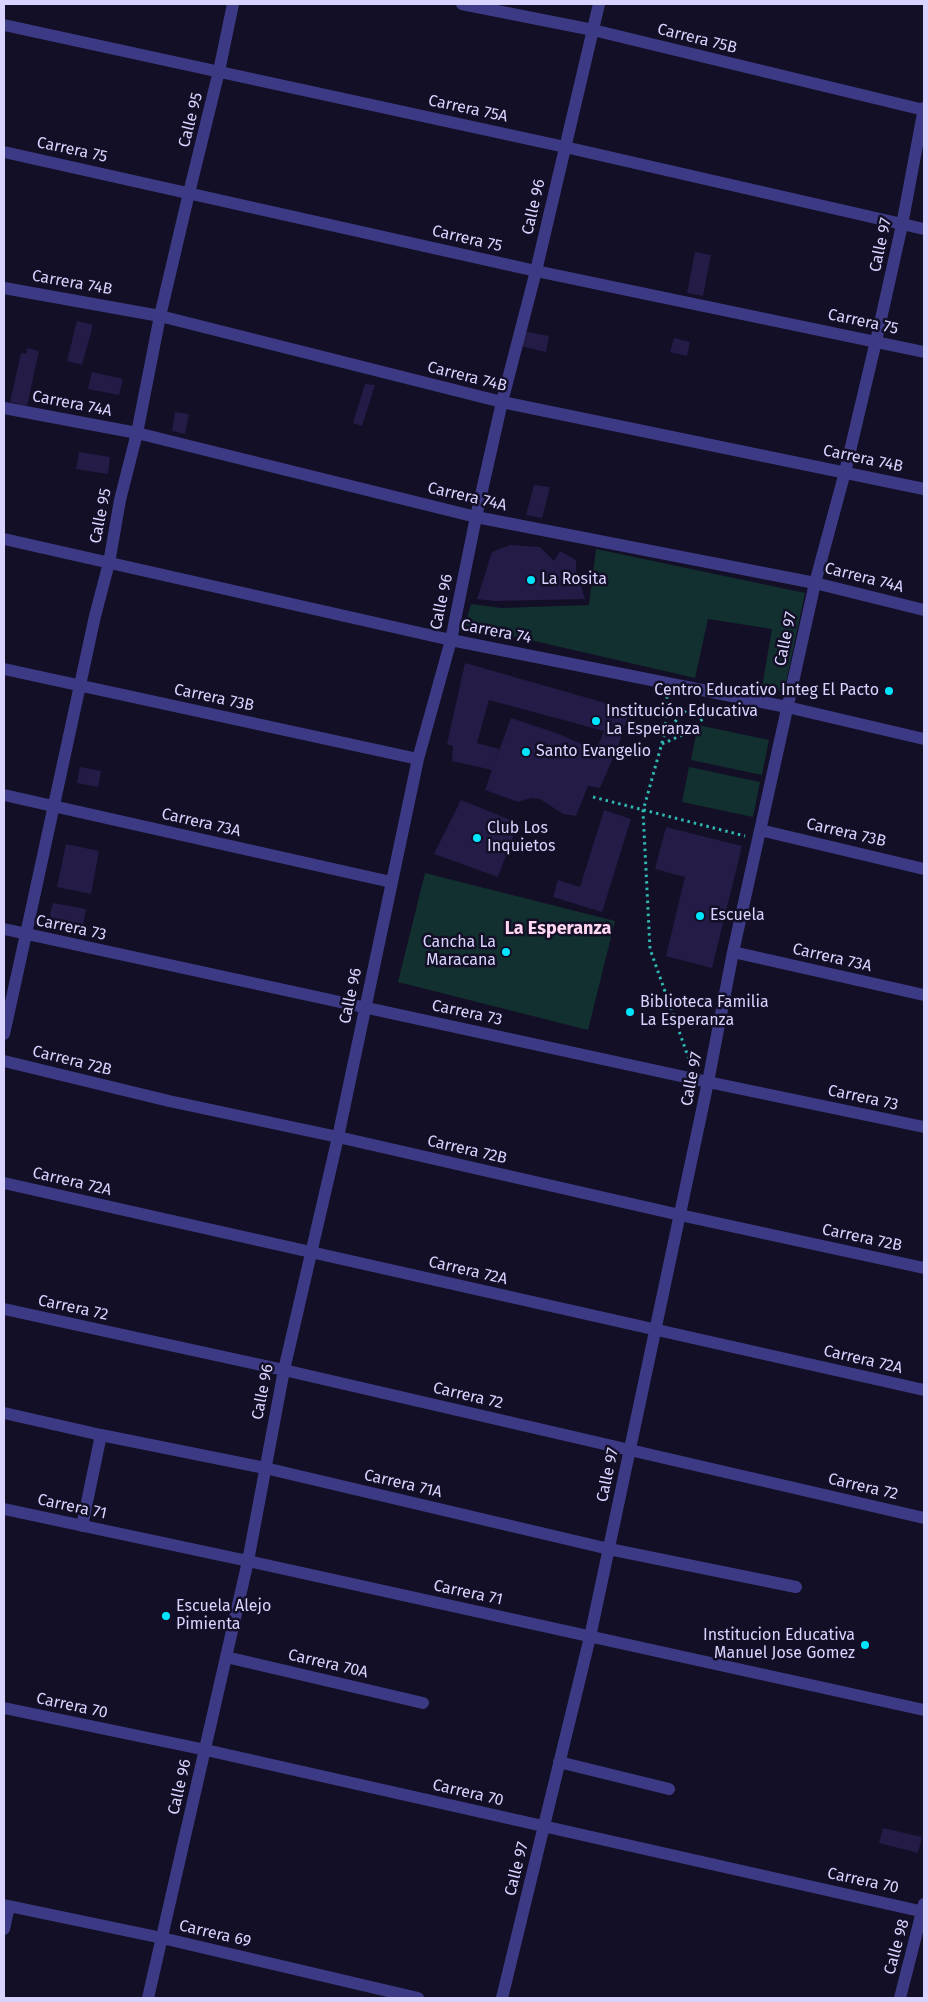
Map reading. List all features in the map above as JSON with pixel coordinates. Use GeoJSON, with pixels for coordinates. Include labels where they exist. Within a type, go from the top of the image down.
{"type":"FeatureCollection","features":[{"type":"Feature","properties":{"kind":"street","name":"Calle 95"},"geometry":{"type":"LineString","coordinates":[[4,1034],[53,806],[109,563],[120,500],[137,433],[160,316],[219,72],[233,4]]}},
{"type":"Feature","properties":{"kind":"street","name":"Carrera 75B"},"geometry":{"type":"LineString","coordinates":[[462,4],[593,30],[924,109]]}},
{"type":"Feature","properties":{"kind":"street","name":"Calle 96"},"geometry":{"type":"LineString","coordinates":[[148,1998],[248,1561],[284,1370],[338,1137],[418,758],[451,640],[476,516],[502,402],[536,271],[599,4]]}},
{"type":"Feature","properties":{"kind":"street","name":"Carrera 75A"},"geometry":{"type":"LineString","coordinates":[[4,25],[564,147],[924,229]]}},
{"type":"Feature","properties":{"kind":"street","name":"Calle 97"},"geometry":{"type":"LineString","coordinates":[[502,1998],[590,1636],[680,1215],[703,1081],[815,583],[846,472],[876,341],[902,225],[924,109]]}},
{"type":"Feature","properties":{"kind":"street","name":"Carrera 75"},"geometry":{"type":"LineString","coordinates":[[4,152],[536,271],[924,352]]}},
{"type":"Feature","properties":{"kind":"street","name":"Carrera 74B"},"geometry":{"type":"LineString","coordinates":[[4,288],[160,316],[502,402],[924,489]]}},
{"type":"Feature","properties":{"kind":"street","name":"Carrera 74A"},"geometry":{"type":"LineString","coordinates":[[4,408],[137,433],[476,516],[815,583],[924,610]]}},
{"type":"Feature","properties":{"kind":"street","name":"Carrera 74"},"geometry":{"type":"LineString","coordinates":[[4,539],[451,640],[788,707],[924,739]]}},
{"type":"Feature","properties":{"kind":"street","name":"Carrera 73B"},"geometry":{"type":"LineString","coordinates":[[4,669],[418,758]]}},
{"type":"Feature","properties":{"kind":"street","name":"Carrera 73A"},"geometry":{"type":"LineString","coordinates":[[4,794],[391,882]]}},
{"type":"Feature","properties":{"kind":"street","name":"Carrera 73B"},"geometry":{"type":"LineString","coordinates":[[759,834],[924,868]]}},
{"type":"Feature","properties":{"kind":"street","name":"Carrera 73"},"geometry":{"type":"LineString","coordinates":[[4,929],[703,1081],[924,1127]]}},
{"type":"Feature","properties":{"kind":"street","name":"Carrera 73A"},"geometry":{"type":"LineString","coordinates":[[733,952],[924,995]]}},
{"type":"Feature","properties":{"kind":"street","name":"Carrera 72B"},"geometry":{"type":"LineString","coordinates":[[4,1061],[169,1101],[924,1268]]}},
{"type":"Feature","properties":{"kind":"street","name":"Carrera 72A"},"geometry":{"type":"LineString","coordinates":[[4,1184],[924,1390]]}},
{"type":"Feature","properties":{"kind":"street","name":"Carrera 72"},"geometry":{"type":"LineString","coordinates":[[4,1309],[284,1370],[924,1518]]}},
{"type":"Feature","properties":{"kind":"street","name":"Carrera 71A"},"geometry":{"type":"LineString","coordinates":[[4,1412],[101,1435],[265,1468],[609,1549],[796,1587]]}},
{"type":"Feature","properties":{"kind":"street"},"geometry":{"type":"LineString","coordinates":[[82,1526],[101,1435]]}},
{"type":"Feature","properties":{"kind":"street","name":"Carrera 71"},"geometry":{"type":"LineString","coordinates":[[4,1509],[924,1710]]}},
{"type":"Feature","properties":{"kind":"street","name":"Carrera 70A"},"geometry":{"type":"LineString","coordinates":[[226,1657],[423,1702]]}},
{"type":"Feature","properties":{"kind":"street","name":"Carrera 70"},"geometry":{"type":"LineString","coordinates":[[4,1708],[206,1750],[544,1828],[924,1909]]}},
{"type":"Feature","properties":{"kind":"street"},"geometry":{"type":"LineString","coordinates":[[559,1762],[669,1789]]}},
{"type":"Feature","properties":{"kind":"street"},"geometry":{"type":"LineString","coordinates":[[4,1929],[7,1906]]}},
{"type":"Feature","properties":{"kind":"street","name":"Carrera 69"},"geometry":{"type":"LineString","coordinates":[[7,1906],[162,1938],[418,1998]]}},
{"type":"Feature","properties":{"kind":"street","name":"Calle 98"},"geometry":{"type":"LineString","coordinates":[[900,1998],[924,1909]]}},
{"type":"Feature","properties":{"kind":"path"},"geometry":{"type":"LineString","coordinates":[[667,683],[665,732],[643,811],[650,949],[687,1058],[703,1081]]}},
{"type":"Feature","properties":{"kind":"path"},"geometry":{"type":"LineString","coordinates":[[665,732],[703,691]]}},
{"type":"Feature","properties":{"kind":"path"},"geometry":{"type":"LineString","coordinates":[[661,744],[689,732],[712,712],[722,695]]}},
{"type":"Feature","properties":{"kind":"path"},"geometry":{"type":"LineString","coordinates":[[593,797],[643,811],[759,834]]}},
{"type":"Feature","properties":{"kind":"green space"},"geometry":{"type":"Polygon","coordinates":[[[596,549],[805,593],[784,692],[762,687],[772,629],[708,619],[695,678],[465,625],[471,604],[501,608],[589,605],[596,549]]]}},
{"type":"Feature","properties":{"kind":"green space"},"geometry":{"type":"Polygon","coordinates":[[[698,725],[769,740],[762,775],[691,760],[698,725]]]}},
{"type":"Feature","properties":{"kind":"green space"},"geometry":{"type":"Polygon","coordinates":[[[689,767],[760,782],[753,817],[682,802],[689,767]]]}},
{"type":"Feature","properties":{"kind":"green space","name":"Cancha La Maracana"},"geometry":{"type":"Polygon","coordinates":[[[425,873],[615,921],[588,1030],[398,982],[425,873]]]}},
{"type":"Feature","properties":{"kind":"building"},"geometry":{"type":"Polygon","coordinates":[[[695,252],[711,255],[703,296],[687,293],[695,252]]]}},
{"type":"Feature","properties":{"kind":"building"},"geometry":{"type":"Polygon","coordinates":[[[77,321],[93,325],[82,365],[67,361],[77,321]]]}},
{"type":"Feature","properties":{"kind":"building"},"geometry":{"type":"Polygon","coordinates":[[[517,330],[549,336],[546,352],[512,344],[517,330]]]}},
{"type":"Feature","properties":{"kind":"building"},"geometry":{"type":"Polygon","coordinates":[[[674,338],[690,342],[687,356],[670,352],[674,338]]]}},
{"type":"Feature","properties":{"kind":"building"},"geometry":{"type":"Polygon","coordinates":[[[27,348],[39,351],[27,406],[10,402],[21,353],[26,354],[27,348]]]}},
{"type":"Feature","properties":{"kind":"building"},"geometry":{"type":"Polygon","coordinates":[[[92,372],[123,379],[119,395],[88,389],[92,372]]]}},
{"type":"Feature","properties":{"kind":"building"},"geometry":{"type":"Polygon","coordinates":[[[365,384],[375,385],[362,426],[353,423],[365,384]]]}},
{"type":"Feature","properties":{"kind":"building"},"geometry":{"type":"Polygon","coordinates":[[[175,412],[189,414],[185,434],[172,431],[175,412]]]}},
{"type":"Feature","properties":{"kind":"building"},"geometry":{"type":"Polygon","coordinates":[[[79,452],[110,457],[108,474],[76,469],[79,452]]]}},
{"type":"Feature","properties":{"kind":"building"},"geometry":{"type":"Polygon","coordinates":[[[534,485],[550,487],[542,518],[526,515],[534,485]]]}},
{"type":"Feature","properties":{"kind":"building","name":"La Rosita"},"geometry":{"type":"Polygon","coordinates":[[[510,545],[540,547],[554,561],[560,551],[576,560],[576,570],[585,599],[496,601],[477,599],[492,552],[510,545]]]}},
{"type":"Feature","properties":{"kind":"building"},"geometry":{"type":"Polygon","coordinates":[[[465,663],[630,710],[615,755],[597,748],[604,731],[489,700],[477,743],[499,749],[495,762],[511,718],[559,734],[613,758],[600,788],[588,786],[576,816],[563,814],[540,799],[531,798],[518,802],[485,790],[492,770],[452,761],[453,746],[447,744],[465,663]]]}},
{"type":"Feature","properties":{"kind":"building"},"geometry":{"type":"Polygon","coordinates":[[[80,767],[101,771],[98,787],[77,783],[80,767]]]}},
{"type":"Feature","properties":{"kind":"building","name":"Club Los Inquietos"},"geometry":{"type":"Polygon","coordinates":[[[461,800],[518,823],[498,877],[434,854],[461,800]]]}},
{"type":"Feature","properties":{"kind":"building"},"geometry":{"type":"Polygon","coordinates":[[[604,810],[631,819],[602,912],[553,897],[558,880],[580,887],[604,810]]]}},
{"type":"Feature","properties":{"kind":"building","name":"Escuela"},"geometry":{"type":"Polygon","coordinates":[[[666,827],[742,846],[712,968],[666,956],[685,877],[655,869],[666,827]]]}},
{"type":"Feature","properties":{"kind":"building"},"geometry":{"type":"Polygon","coordinates":[[[66,844],[99,851],[91,894],[57,887],[66,844]]]}},
{"type":"Feature","properties":{"kind":"building"},"geometry":{"type":"Polygon","coordinates":[[[53,903],[86,909],[82,930],[52,920],[50,914],[53,903]]]}},
{"type":"Feature","properties":{"kind":"building"},"geometry":{"type":"Polygon","coordinates":[[[883,1828],[922,1837],[918,1853],[879,1843],[883,1828]]]}},
{"type":"Feature","properties":{"kind":"place","name":"La Rosita"},"geometry":{"type":"Point","coordinates":[531,580]}},
{"type":"Feature","properties":{"kind":"place","name":"Centro Educativo Integ El Pacto"},"geometry":{"type":"Point","coordinates":[889,691]}},
{"type":"Feature","properties":{"kind":"place","name":"Institución Educativa La Esperanza"},"geometry":{"type":"Point","coordinates":[596,721]}},
{"type":"Feature","properties":{"kind":"place","name":"Santo Evangelio"},"geometry":{"type":"Point","coordinates":[526,752]}},
{"type":"Feature","properties":{"kind":"place","name":"Club Los Inquietos"},"geometry":{"type":"Point","coordinates":[477,838]}},
{"type":"Feature","properties":{"kind":"place","name":"Escuela"},"geometry":{"type":"Point","coordinates":[700,916]}},
{"type":"Feature","properties":{"kind":"place","name":"Cancha La Maracana"},"geometry":{"type":"Point","coordinates":[506,952]}},
{"type":"Feature","properties":{"kind":"place","name":"Biblioteca Familia La Esperanza"},"geometry":{"type":"Point","coordinates":[630,1012]}},
{"type":"Feature","properties":{"kind":"place","name":"Escuela Alejo Pimienta"},"geometry":{"type":"Point","coordinates":[166,1616]}},
{"type":"Feature","properties":{"kind":"place","name":"Institucion Educativa Manuel Jose Gomez"},"geometry":{"type":"Point","coordinates":[865,1645]}},
{"type":"Feature","properties":{"kind":"district","name":"La Esperanza"},"geometry":{"type":"Point","coordinates":[558,929]}}]}
